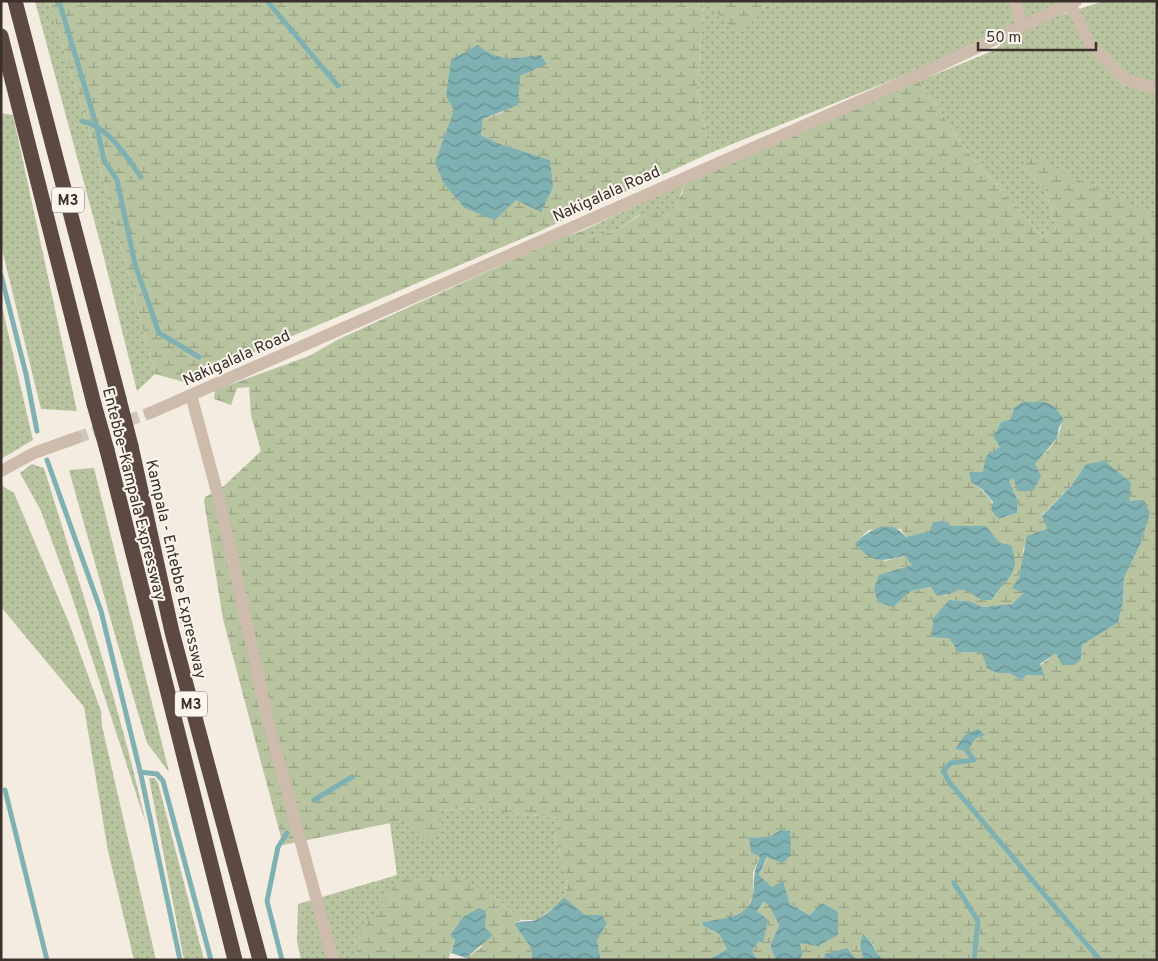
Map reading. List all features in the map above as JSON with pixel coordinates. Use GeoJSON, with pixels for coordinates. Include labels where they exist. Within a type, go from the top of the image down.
{"type":"FeatureCollection","features":[{"type":"Feature","properties":{"kind":"highway","name":"Entebbe–Kampala Expressway"},"geometry":{"type":"LineString","coordinates":[[15,1],[131,446]]}},
{"type":"Feature","properties":{"kind":"highway","name":"Entebbe–Kampala Expressway"},"geometry":{"type":"LineString","coordinates":[[1,36],[235,960]]}},
{"type":"Feature","properties":{"kind":"highway","name":"Kampala - Entebbe Expressway"},"geometry":{"type":"LineString","coordinates":[[131,446],[172,632],[260,960]]}},
{"type":"Feature","properties":{"kind":"street"},"geometry":{"type":"LineString","coordinates":[[1016,1],[1021,28]]}},
{"type":"Feature","properties":{"kind":"street"},"geometry":{"type":"LineString","coordinates":[[1073,3],[1090,43],[1125,80],[1157,88]]}},
{"type":"Feature","properties":{"kind":"street","name":"Nakigalala Road"},"geometry":{"type":"LineString","coordinates":[[150,413],[910,79],[1073,3]]}},
{"type":"Feature","properties":{"kind":"street"},"geometry":{"type":"LineString","coordinates":[[191,395],[220,503],[270,725],[333,960]]}},
{"type":"Feature","properties":{"kind":"street"},"geometry":{"type":"LineString","coordinates":[[1,471],[34,453],[76,438]]}},
{"type":"Feature","properties":{"kind":"green space"},"geometry":{"type":"Polygon","coordinates":[[[35,1],[49,1],[96,153],[155,374],[137,391],[101,246],[35,1]]]}},
{"type":"Feature","properties":{"kind":"green space"},"geometry":{"type":"Polygon","coordinates":[[[49,1],[704,1],[697,88],[710,153],[540,231],[184,382],[155,374],[96,153],[49,1]],[[478,46],[435,162],[550,160],[498,143],[481,135],[483,119],[503,112],[520,76],[547,63],[541,56],[508,58],[493,55],[478,46]]]}},
{"type":"Feature","properties":{"kind":"green space"},"geometry":{"type":"Polygon","coordinates":[[[704,1],[764,8],[762,1],[1084,1],[1029,25],[1104,1],[1157,1],[1157,215],[1024,169],[1045,188],[1056,230],[1043,238],[969,154],[919,81],[995,50],[1019,29],[710,153],[697,88],[704,1]]]}},
{"type":"Feature","properties":{"kind":"green space"},"geometry":{"type":"Polygon","coordinates":[[[706,1],[762,1],[764,8],[736,32],[706,1]]]}},
{"type":"Feature","properties":{"kind":"green space"},"geometry":{"type":"Polygon","coordinates":[[[919,81],[969,154],[1043,238],[1056,230],[1045,188],[1024,169],[1031,156],[1123,202],[1157,215],[1157,960],[885,960],[864,934],[860,946],[863,958],[856,959],[825,954],[823,960],[800,960],[803,952],[798,943],[822,903],[811,915],[790,904],[783,882],[772,887],[759,875],[781,830],[768,837],[753,873],[753,896],[747,909],[728,919],[702,922],[703,926],[719,934],[727,949],[708,960],[601,960],[597,940],[601,915],[586,916],[564,897],[568,882],[555,836],[559,818],[467,808],[440,811],[442,832],[425,839],[405,820],[283,845],[223,619],[204,501],[205,497],[224,486],[261,451],[251,415],[249,387],[237,388],[231,405],[214,399],[215,390],[309,356],[339,339],[561,238],[582,231],[591,237],[618,230],[652,207],[664,220],[682,194],[684,183],[919,81]],[[1044,402],[1030,404],[1011,419],[1001,422],[993,437],[1000,447],[983,472],[969,472],[971,482],[989,498],[1000,519],[1017,513],[1018,501],[1009,480],[1015,478],[1042,456],[1057,438],[1064,420],[1044,402]],[[1086,464],[1071,486],[1042,515],[1047,529],[1023,549],[1022,569],[1013,588],[1025,593],[1012,604],[983,607],[969,601],[949,600],[933,618],[933,637],[950,639],[959,652],[982,653],[998,673],[1009,673],[1021,680],[1056,653],[1081,659],[1082,645],[1118,623],[1123,602],[1124,578],[1140,545],[1128,501],[1129,493],[1086,464]],[[944,521],[931,531],[906,537],[901,529],[869,530],[855,543],[885,561],[904,556],[912,565],[900,568],[911,591],[932,587],[945,596],[964,590],[981,600],[992,600],[1014,571],[1000,543],[986,526],[952,526],[944,521]]]}},
{"type":"Feature","properties":{"kind":"green space"},"geometry":{"type":"Polygon","coordinates":[[[1,113],[13,115],[77,411],[41,409],[1,245],[1,113]]]}},
{"type":"Feature","properties":{"kind":"green space"},"geometry":{"type":"Polygon","coordinates":[[[684,183],[679,199],[664,220],[639,215],[618,230],[591,237],[582,231],[684,183]]]}},
{"type":"Feature","properties":{"kind":"green space"},"geometry":{"type":"Polygon","coordinates":[[[1,302],[33,440],[1,459],[1,302]]]}},
{"type":"Feature","properties":{"kind":"green space"},"geometry":{"type":"Polygon","coordinates":[[[32,464],[44,468],[124,734],[146,824],[70,591],[41,511],[20,473],[32,464]]]}},
{"type":"Feature","properties":{"kind":"green space"},"geometry":{"type":"Polygon","coordinates":[[[94,468],[169,772],[147,743],[69,470],[94,468]]]}},
{"type":"Feature","properties":{"kind":"green space"},"geometry":{"type":"Polygon","coordinates":[[[1,485],[14,493],[69,623],[101,711],[102,726],[156,960],[134,960],[108,851],[84,707],[1,607],[1,485]]]}},
{"type":"Feature","properties":{"kind":"green space"},"geometry":{"type":"Polygon","coordinates":[[[149,778],[155,778],[158,783],[204,960],[184,960],[149,778]]]}},
{"type":"Feature","properties":{"kind":"green space"},"geometry":{"type":"Polygon","coordinates":[[[467,808],[560,818],[555,836],[568,882],[564,897],[556,906],[537,920],[521,920],[494,896],[355,940],[358,960],[301,960],[297,941],[298,904],[397,875],[390,823],[440,811],[467,808]]]}},
{"type":"Feature","properties":{"kind":"green space"},"geometry":{"type":"Polygon","coordinates":[[[455,876],[494,896],[521,920],[514,924],[531,948],[532,960],[470,960],[466,958],[483,946],[450,936],[455,940],[448,960],[358,960],[355,940],[399,879],[455,876]]]}},
{"type":"Feature","properties":{"kind":"green space"},"geometry":{"type":"Polygon","coordinates":[[[763,902],[768,904],[779,925],[770,946],[776,960],[758,960],[752,951],[759,940],[763,943],[767,920],[757,911],[763,902]]]}},
{"type":"Feature","properties":{"kind":"water"},"geometry":{"type":"Polygon","coordinates":[[[478,45],[493,55],[500,57],[515,58],[541,55],[547,64],[520,76],[518,105],[483,119],[481,135],[498,143],[550,160],[553,187],[541,212],[516,200],[495,220],[465,208],[444,184],[435,162],[454,110],[446,96],[451,60],[478,45]]]}},
{"type":"Feature","properties":{"kind":"water"},"geometry":{"type":"Polygon","coordinates":[[[1024,401],[1050,404],[1064,420],[1059,427],[1057,438],[1035,464],[1041,476],[1033,491],[1017,491],[1014,479],[1009,480],[1018,501],[1017,513],[999,519],[991,510],[993,502],[983,490],[971,482],[969,472],[983,472],[986,456],[1000,447],[993,437],[1001,422],[1011,419],[1014,408],[1024,401]]]}},
{"type":"Feature","properties":{"kind":"water"},"geometry":{"type":"Polygon","coordinates":[[[1105,461],[1131,483],[1129,501],[1144,500],[1150,513],[1140,545],[1124,578],[1123,602],[1118,623],[1082,645],[1081,659],[1074,665],[1062,665],[1056,653],[1040,664],[1044,675],[1027,675],[1021,680],[1009,673],[998,673],[987,668],[982,653],[958,652],[950,639],[932,637],[933,618],[949,600],[969,601],[983,607],[1012,604],[1024,593],[1012,588],[1019,577],[1027,536],[1047,529],[1042,516],[1071,486],[1086,464],[1105,461]]]}},
{"type":"Feature","properties":{"kind":"water"},"geometry":{"type":"Polygon","coordinates":[[[944,521],[952,526],[986,526],[1000,543],[1011,545],[1015,562],[1014,569],[992,600],[981,600],[961,590],[944,595],[936,595],[931,587],[911,591],[893,607],[878,602],[874,589],[879,575],[912,565],[904,556],[882,560],[876,559],[866,554],[855,543],[867,533],[880,527],[894,528],[906,537],[930,531],[933,522],[944,521]]]}},
{"type":"Feature","properties":{"kind":"water"},"geometry":{"type":"Polygon","coordinates":[[[978,729],[985,735],[976,738],[967,751],[955,749],[965,735],[978,729]]]}},
{"type":"Feature","properties":{"kind":"water"},"geometry":{"type":"Polygon","coordinates":[[[781,830],[790,831],[791,855],[783,863],[767,857],[759,875],[772,887],[783,881],[790,904],[810,915],[822,903],[838,912],[838,935],[818,946],[799,943],[803,952],[800,960],[776,960],[770,946],[779,925],[768,904],[763,902],[757,911],[768,920],[763,943],[759,941],[752,951],[758,960],[708,960],[727,949],[719,934],[703,926],[702,922],[718,920],[740,913],[750,903],[753,895],[755,872],[760,857],[751,852],[749,838],[768,837],[781,830]]]}},
{"type":"Feature","properties":{"kind":"water"},"geometry":{"type":"Polygon","coordinates":[[[564,897],[585,915],[601,915],[607,923],[597,940],[601,960],[532,960],[531,948],[514,924],[538,919],[564,897]]]}},
{"type":"Feature","properties":{"kind":"water"},"geometry":{"type":"Polygon","coordinates":[[[479,908],[486,911],[485,928],[493,935],[466,958],[451,953],[455,940],[450,936],[463,917],[479,908]]]}},
{"type":"Feature","properties":{"kind":"water"},"geometry":{"type":"Polygon","coordinates":[[[863,933],[885,960],[823,960],[825,954],[847,948],[856,959],[863,958],[860,946],[863,933]]]}},
{"type":"Feature","properties":{"kind":"waterway"},"geometry":{"type":"LineString","coordinates":[[59,1],[96,124],[104,160],[117,180],[135,264],[159,333],[199,357]]}},
{"type":"Feature","properties":{"kind":"waterway"},"geometry":{"type":"LineString","coordinates":[[267,1],[338,86]]}},
{"type":"Feature","properties":{"kind":"waterway"},"geometry":{"type":"LineString","coordinates":[[82,121],[100,129],[116,143],[141,177]]}},
{"type":"Feature","properties":{"kind":"waterway"},"geometry":{"type":"LineString","coordinates":[[1,275],[26,374],[37,431]]}},
{"type":"Feature","properties":{"kind":"waterway"},"geometry":{"type":"LineString","coordinates":[[47,460],[101,611],[141,775],[180,960]]}},
{"type":"Feature","properties":{"kind":"waterway"},"geometry":{"type":"LineString","coordinates":[[967,751],[974,760],[951,763],[943,771],[950,783],[1100,960]]}},
{"type":"Feature","properties":{"kind":"waterway"},"geometry":{"type":"LineString","coordinates":[[140,772],[157,774],[163,781],[211,960]]}},
{"type":"Feature","properties":{"kind":"waterway"},"geometry":{"type":"LineString","coordinates":[[314,800],[352,777]]}},
{"type":"Feature","properties":{"kind":"waterway"},"geometry":{"type":"LineString","coordinates":[[5,790],[47,960]]}},
{"type":"Feature","properties":{"kind":"waterway"},"geometry":{"type":"LineString","coordinates":[[282,960],[267,901],[278,847],[287,833]]}},
{"type":"Feature","properties":{"kind":"waterway"},"geometry":{"type":"LineString","coordinates":[[954,883],[978,921],[974,960]]}},
{"type":"Feature","properties":{"kind":"tunnel"},"geometry":{"type":"LineString","coordinates":[[76,438],[150,413]]}}]}
